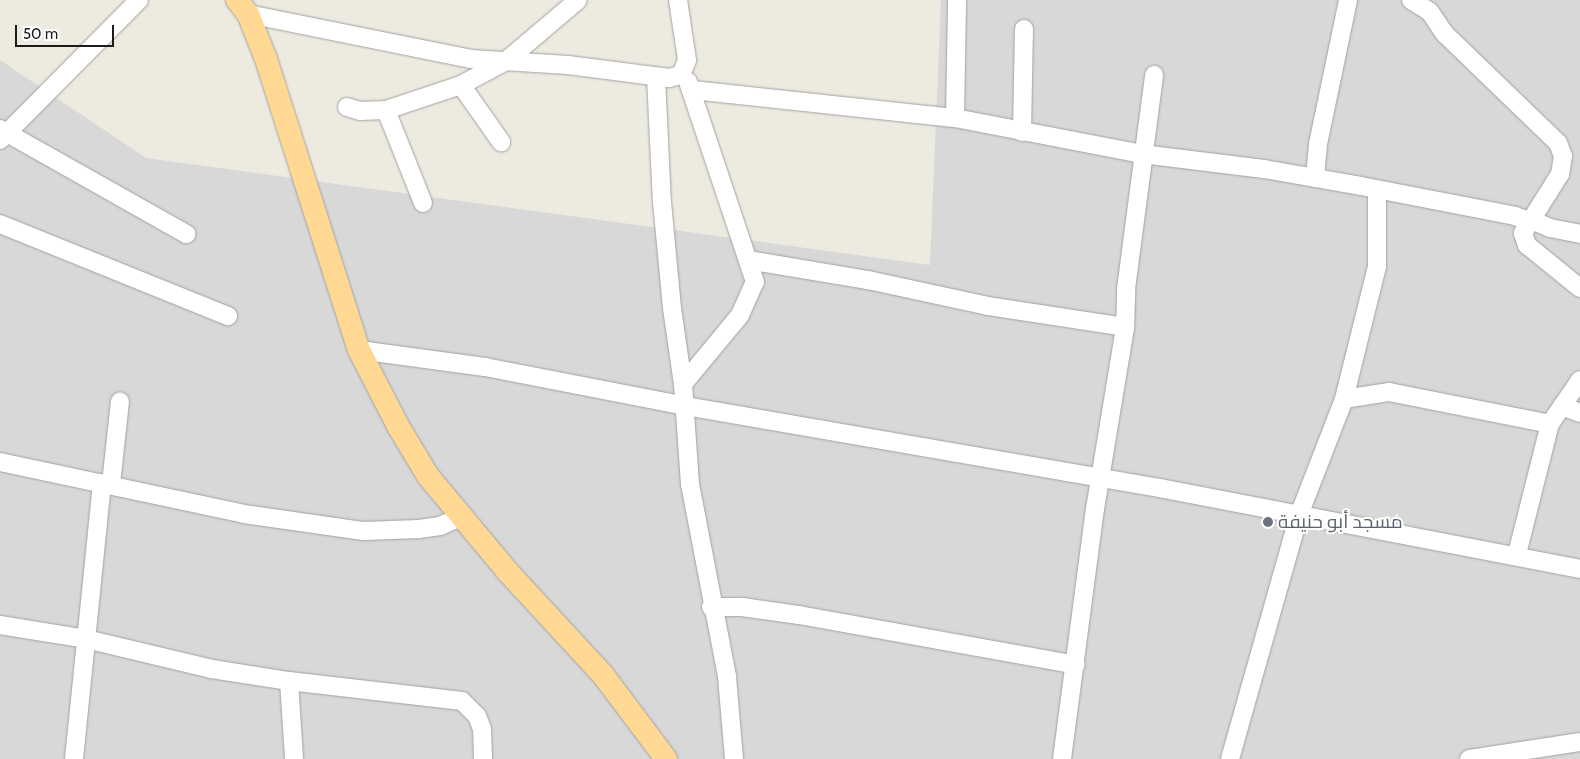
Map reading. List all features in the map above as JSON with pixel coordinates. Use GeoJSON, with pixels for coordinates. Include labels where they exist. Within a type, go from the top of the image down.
{"type":"FeatureCollection","features":[{"type":"Feature","properties":{"kind":"main road"},"geometry":{"type":"LineString","coordinates":[[242,7],[303,167],[359,350],[428,476],[508,572],[603,675],[666,759]]}},
{"type":"Feature","properties":{"kind":"street"},"geometry":{"type":"LineString","coordinates":[[139,0],[2,134],[186,234]]}},
{"type":"Feature","properties":{"kind":"street"},"geometry":{"type":"LineString","coordinates":[[347,107],[360,111],[386,110],[462,85],[506,61],[578,0]]}},
{"type":"Feature","properties":{"kind":"street"},"geometry":{"type":"LineString","coordinates":[[678,0],[687,60],[681,75]]}},
{"type":"Feature","properties":{"kind":"street"},"geometry":{"type":"LineString","coordinates":[[955,118],[957,0]]}},
{"type":"Feature","properties":{"kind":"street"},"geometry":{"type":"LineString","coordinates":[[1314,178],[1318,144],[1348,0]]}},
{"type":"Feature","properties":{"kind":"street"},"geometry":{"type":"LineString","coordinates":[[1411,0],[1430,12],[1445,34],[1468,53],[1561,149],[1560,174],[1528,220],[1523,233],[1528,245],[1580,288]]}},
{"type":"Feature","properties":{"kind":"street"},"geometry":{"type":"LineString","coordinates":[[242,7],[410,48],[506,61],[656,77],[681,75]]}},
{"type":"Feature","properties":{"kind":"street"},"geometry":{"type":"LineString","coordinates":[[1022,132],[1024,29]]}},
{"type":"Feature","properties":{"kind":"street"},"geometry":{"type":"LineString","coordinates":[[681,75],[692,90],[755,282],[750,298],[740,315],[683,384]]}},
{"type":"Feature","properties":{"kind":"street"},"geometry":{"type":"LineString","coordinates":[[1062,759],[1100,478],[1125,327],[1142,154],[1154,75]]}},
{"type":"Feature","properties":{"kind":"street"},"geometry":{"type":"LineString","coordinates":[[656,77],[662,202],[674,325],[683,384],[690,484],[711,607],[727,676],[734,759]]}},
{"type":"Feature","properties":{"kind":"street"},"geometry":{"type":"LineString","coordinates":[[462,85],[501,142]]}},
{"type":"Feature","properties":{"kind":"street"},"geometry":{"type":"LineString","coordinates":[[692,90],[955,118],[1142,154],[1314,178],[1515,216],[1550,228],[1580,234]]}},
{"type":"Feature","properties":{"kind":"street"},"geometry":{"type":"LineString","coordinates":[[386,110],[423,203]]}},
{"type":"Feature","properties":{"kind":"street"},"geometry":{"type":"LineString","coordinates":[[1230,759],[1299,515],[1344,399],[1377,267],[1377,190]]}},
{"type":"Feature","properties":{"kind":"street"},"geometry":{"type":"LineString","coordinates":[[0,224],[228,316]]}},
{"type":"Feature","properties":{"kind":"street"},"geometry":{"type":"LineString","coordinates":[[748,260],[868,280],[988,306],[1125,327]]}},
{"type":"Feature","properties":{"kind":"street"},"geometry":{"type":"LineString","coordinates":[[359,350],[485,367],[685,406],[1100,478],[1517,554],[1580,569]]}},
{"type":"Feature","properties":{"kind":"street"},"geometry":{"type":"LineString","coordinates":[[1517,554],[1550,424],[1580,380]]}},
{"type":"Feature","properties":{"kind":"street"},"geometry":{"type":"LineString","coordinates":[[1344,399],[1389,392],[1550,424]]}},
{"type":"Feature","properties":{"kind":"street"},"geometry":{"type":"LineString","coordinates":[[74,759],[86,639],[106,483],[120,401]]}},
{"type":"Feature","properties":{"kind":"street"},"geometry":{"type":"LineString","coordinates":[[1562,406],[1580,413]]}},
{"type":"Feature","properties":{"kind":"street"},"geometry":{"type":"LineString","coordinates":[[0,462],[106,483],[244,514],[364,531],[419,529],[440,526],[462,516]]}},
{"type":"Feature","properties":{"kind":"street"},"geometry":{"type":"LineString","coordinates":[[711,607],[742,607],[798,615],[1076,665]]}},
{"type":"Feature","properties":{"kind":"street"},"geometry":{"type":"LineString","coordinates":[[0,625],[86,639],[212,669],[289,681],[462,701],[470,706],[479,722],[483,759]]}},
{"type":"Feature","properties":{"kind":"street"},"geometry":{"type":"LineString","coordinates":[[289,681],[294,759]]}},
{"type":"Feature","properties":{"kind":"street"},"geometry":{"type":"LineString","coordinates":[[1469,759],[1580,742]]}},
{"type":"Feature","properties":{"kind":"shaded area"},"geometry":{"type":"Polygon","coordinates":[[[941,0],[1580,0],[1580,759],[0,759],[0,60],[146,158],[930,265],[941,0]]]}},
{"type":"Feature","properties":{"kind":"place","name":"مسجد أبو حنيفة"},"geometry":{"type":"Point","coordinates":[1268,522]}}]}
